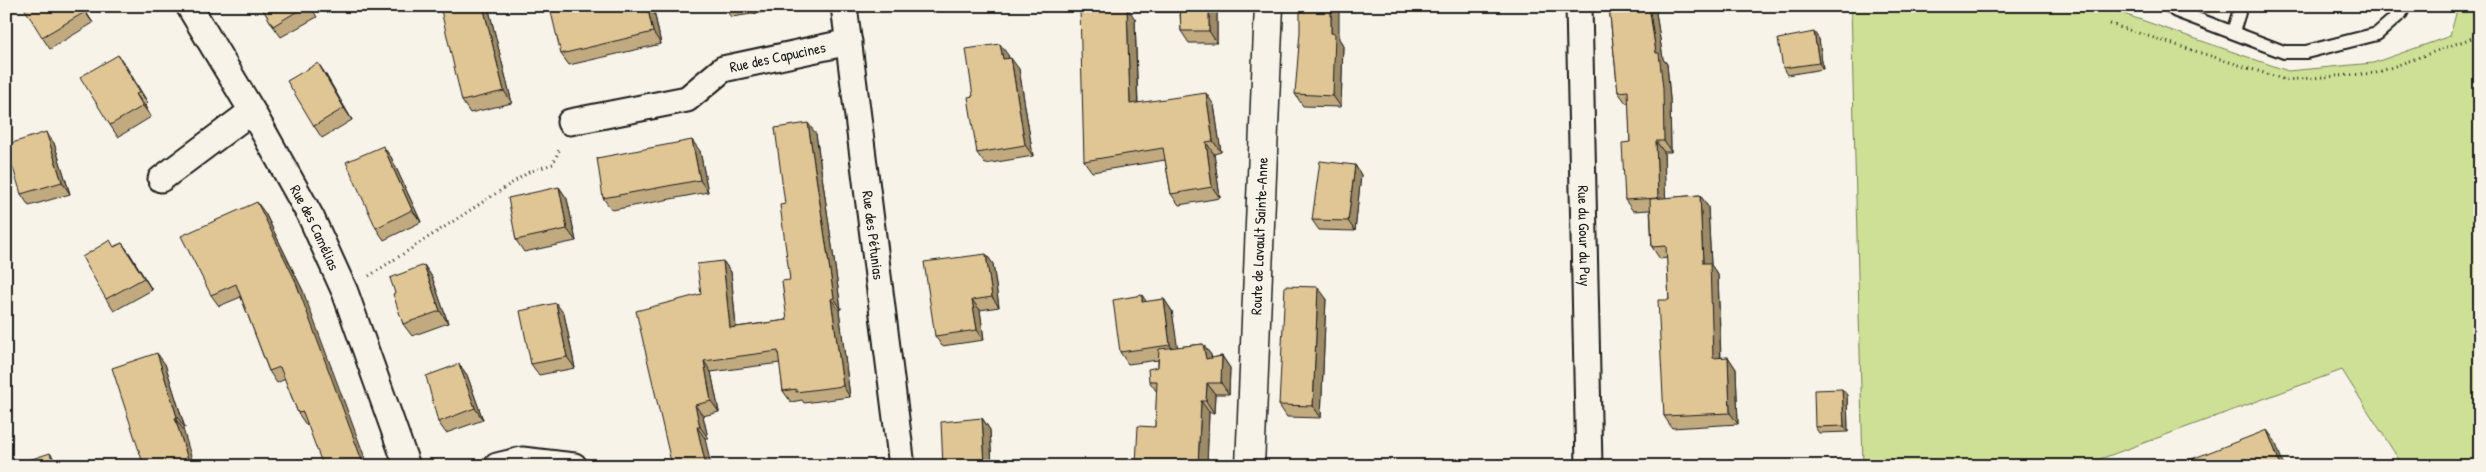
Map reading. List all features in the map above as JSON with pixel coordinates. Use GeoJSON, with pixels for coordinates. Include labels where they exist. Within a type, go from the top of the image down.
{"type":"FeatureCollection","features":[{"type":"Feature","properties":{"kind":"street","name":"Rue des Camélias"},"geometry":{"type":"LineString","coordinates":[[189,6],[252,111],[311,217],[345,292],[407,466]]}},
{"type":"Feature","properties":{"kind":"street","name":"Rue des Pétunias"},"geometry":{"type":"LineString","coordinates":[[844,6],[902,466]]}},
{"type":"Feature","properties":{"kind":"street","name":"Route de Lavault Sainte-Anne"},"geometry":{"type":"LineString","coordinates":[[1250,466],[1268,6]]}},
{"type":"Feature","properties":{"kind":"street","name":"Rue du Gour du Puy"},"geometry":{"type":"LineString","coordinates":[[1579,6],[1589,466]]}},
{"type":"Feature","properties":{"kind":"street","name":"Rue des Capucines"},"geometry":{"type":"LineString","coordinates":[[570,122],[687,99],[723,69],[849,42]]}},
{"type":"Feature","properties":{"kind":"street"},"geometry":{"type":"LineString","coordinates":[[161,179],[252,111]]}},
{"type":"Feature","properties":{"kind":"street"},"geometry":{"type":"LineString","coordinates":[[497,466],[522,460],[574,466]]}},
{"type":"Feature","properties":{"kind":"lane"},"geometry":{"type":"LineString","coordinates":[[2170,6],[2284,52],[2306,52],[2377,34],[2401,13],[2404,6]]}},
{"type":"Feature","properties":{"kind":"lane"},"geometry":{"type":"LineString","coordinates":[[2233,32],[2241,6]]}},
{"type":"Feature","properties":{"kind":"path"},"geometry":{"type":"LineString","coordinates":[[345,292],[529,172],[553,164],[570,122]]}},
{"type":"Feature","properties":{"kind":"green space"},"geometry":{"type":"Polygon","coordinates":[[[1851,6],[2101,6],[2288,71],[2373,63],[2450,36],[2458,6],[2480,6],[2480,466],[2403,466],[2342,370],[2081,466],[1863,466],[1851,6]]]}},
{"type":"Feature","properties":{"kind":"building"},"geometry":{"type":"Polygon","coordinates":[[[23,6],[81,6],[85,12],[42,37],[23,6]]]}},
{"type":"Feature","properties":{"kind":"building"},"geometry":{"type":"Polygon","coordinates":[[[261,6],[306,6],[273,26],[261,6]]]}},
{"type":"Feature","properties":{"kind":"building"},"geometry":{"type":"Polygon","coordinates":[[[440,6],[483,6],[504,91],[462,101],[440,6]]]}},
{"type":"Feature","properties":{"kind":"building"},"geometry":{"type":"Polygon","coordinates":[[[576,6],[647,6],[653,32],[561,54],[551,12],[576,6]]]}},
{"type":"Feature","properties":{"kind":"building"},"geometry":{"type":"Polygon","coordinates":[[[1180,6],[1209,6],[1209,31],[1181,31],[1180,6]]]}},
{"type":"Feature","properties":{"kind":"building"},"geometry":{"type":"Polygon","coordinates":[[[1300,6],[1331,6],[1331,33],[1335,34],[1333,96],[1295,94],[1300,6]]]}},
{"type":"Feature","properties":{"kind":"building"},"geometry":{"type":"Polygon","coordinates":[[[1609,6],[1649,6],[1656,53],[1659,53],[1663,88],[1664,141],[1656,141],[1658,198],[1625,200],[1622,143],[1630,142],[1628,91],[1618,92],[1609,6]]]}},
{"type":"Feature","properties":{"kind":"building"},"geometry":{"type":"Polygon","coordinates":[[[1127,7],[1130,104],[1206,93],[1213,141],[1206,142],[1212,187],[1171,194],[1163,148],[1084,161],[1080,9],[1127,7]]]}},
{"type":"Feature","properties":{"kind":"building"},"geometry":{"type":"Polygon","coordinates":[[[1814,32],[1819,63],[1783,68],[1778,39],[1814,32]]]}},
{"type":"Feature","properties":{"kind":"building"},"geometry":{"type":"Polygon","coordinates":[[[1000,44],[1003,59],[1011,58],[1025,145],[977,153],[968,97],[973,96],[966,49],[1000,44]]]}},
{"type":"Feature","properties":{"kind":"building"},"geometry":{"type":"Polygon","coordinates":[[[118,55],[140,92],[136,94],[143,106],[110,125],[80,77],[118,55]]]}},
{"type":"Feature","properties":{"kind":"building"},"geometry":{"type":"Polygon","coordinates":[[[318,63],[344,108],[314,126],[287,81],[318,63]]]}},
{"type":"Feature","properties":{"kind":"building"},"geometry":{"type":"Polygon","coordinates":[[[808,123],[834,298],[831,299],[843,386],[796,392],[796,389],[783,391],[778,351],[704,361],[711,401],[695,405],[700,427],[697,427],[706,466],[672,466],[636,311],[701,294],[697,264],[723,261],[730,328],[787,320],[782,281],[790,280],[780,205],[785,204],[775,128],[808,123]]]}},
{"type":"Feature","properties":{"kind":"building"},"geometry":{"type":"Polygon","coordinates":[[[46,132],[62,182],[21,194],[6,145],[46,132]]]}},
{"type":"Feature","properties":{"kind":"building"},"geometry":{"type":"Polygon","coordinates":[[[692,140],[700,180],[603,198],[597,158],[692,140]]]}},
{"type":"Feature","properties":{"kind":"building"},"geometry":{"type":"Polygon","coordinates":[[[383,146],[412,210],[376,228],[346,162],[383,146]]]}},
{"type":"Feature","properties":{"kind":"building"},"geometry":{"type":"Polygon","coordinates":[[[1320,161],[1355,165],[1348,221],[1312,220],[1320,161]]]}},
{"type":"Feature","properties":{"kind":"building"},"geometry":{"type":"Polygon","coordinates":[[[559,187],[567,229],[516,240],[508,198],[559,187]]]}},
{"type":"Feature","properties":{"kind":"building"},"geometry":{"type":"Polygon","coordinates":[[[1700,195],[1703,263],[1710,263],[1713,358],[1728,357],[1730,413],[1664,416],[1658,300],[1669,300],[1666,246],[1652,247],[1650,199],[1700,195]]]}},
{"type":"Feature","properties":{"kind":"building"},"geometry":{"type":"Polygon","coordinates":[[[257,202],[295,280],[364,466],[323,466],[303,412],[298,413],[280,367],[269,371],[236,284],[211,295],[181,236],[257,202]]]}},
{"type":"Feature","properties":{"kind":"building"},"geometry":{"type":"Polygon","coordinates":[[[110,240],[114,247],[122,243],[144,278],[106,299],[82,257],[110,240]]]}},
{"type":"Feature","properties":{"kind":"building"},"geometry":{"type":"Polygon","coordinates":[[[986,254],[992,297],[972,300],[977,330],[935,336],[924,262],[986,254]]]}},
{"type":"Feature","properties":{"kind":"building"},"geometry":{"type":"Polygon","coordinates":[[[424,265],[440,311],[403,324],[390,278],[424,265]]]}},
{"type":"Feature","properties":{"kind":"building"},"geometry":{"type":"Polygon","coordinates":[[[1285,286],[1318,287],[1313,406],[1279,405],[1285,286]]]}},
{"type":"Feature","properties":{"kind":"building"},"geometry":{"type":"Polygon","coordinates":[[[1142,295],[1142,302],[1164,299],[1170,345],[1120,352],[1113,300],[1142,295]]]}},
{"type":"Feature","properties":{"kind":"building"},"geometry":{"type":"Polygon","coordinates":[[[556,303],[567,357],[531,364],[520,311],[556,303]]]}},
{"type":"Feature","properties":{"kind":"building"},"geometry":{"type":"Polygon","coordinates":[[[1203,344],[1206,359],[1222,356],[1221,383],[1207,383],[1206,401],[1201,401],[1198,466],[1138,466],[1136,464],[1138,426],[1155,427],[1157,381],[1149,381],[1148,369],[1158,367],[1159,349],[1203,344]]]}},
{"type":"Feature","properties":{"kind":"building"},"geometry":{"type":"Polygon","coordinates":[[[157,353],[190,466],[144,466],[112,368],[157,353]]]}},
{"type":"Feature","properties":{"kind":"building"},"geometry":{"type":"Polygon","coordinates":[[[459,364],[475,408],[438,422],[426,376],[459,364]]]}},
{"type":"Feature","properties":{"kind":"building"},"geometry":{"type":"Polygon","coordinates":[[[1842,389],[1844,426],[1815,427],[1814,390],[1842,389]]]}},
{"type":"Feature","properties":{"kind":"building"},"geometry":{"type":"Polygon","coordinates":[[[982,418],[985,464],[943,466],[941,422],[982,418]]]}},
{"type":"Feature","properties":{"kind":"building"},"geometry":{"type":"Polygon","coordinates":[[[2267,430],[2281,466],[2186,466],[2184,462],[2267,430]]]}},
{"type":"Feature","properties":{"kind":"building"},"geometry":{"type":"Polygon","coordinates":[[[50,453],[54,466],[17,466],[17,464],[50,453]]]}}]}
